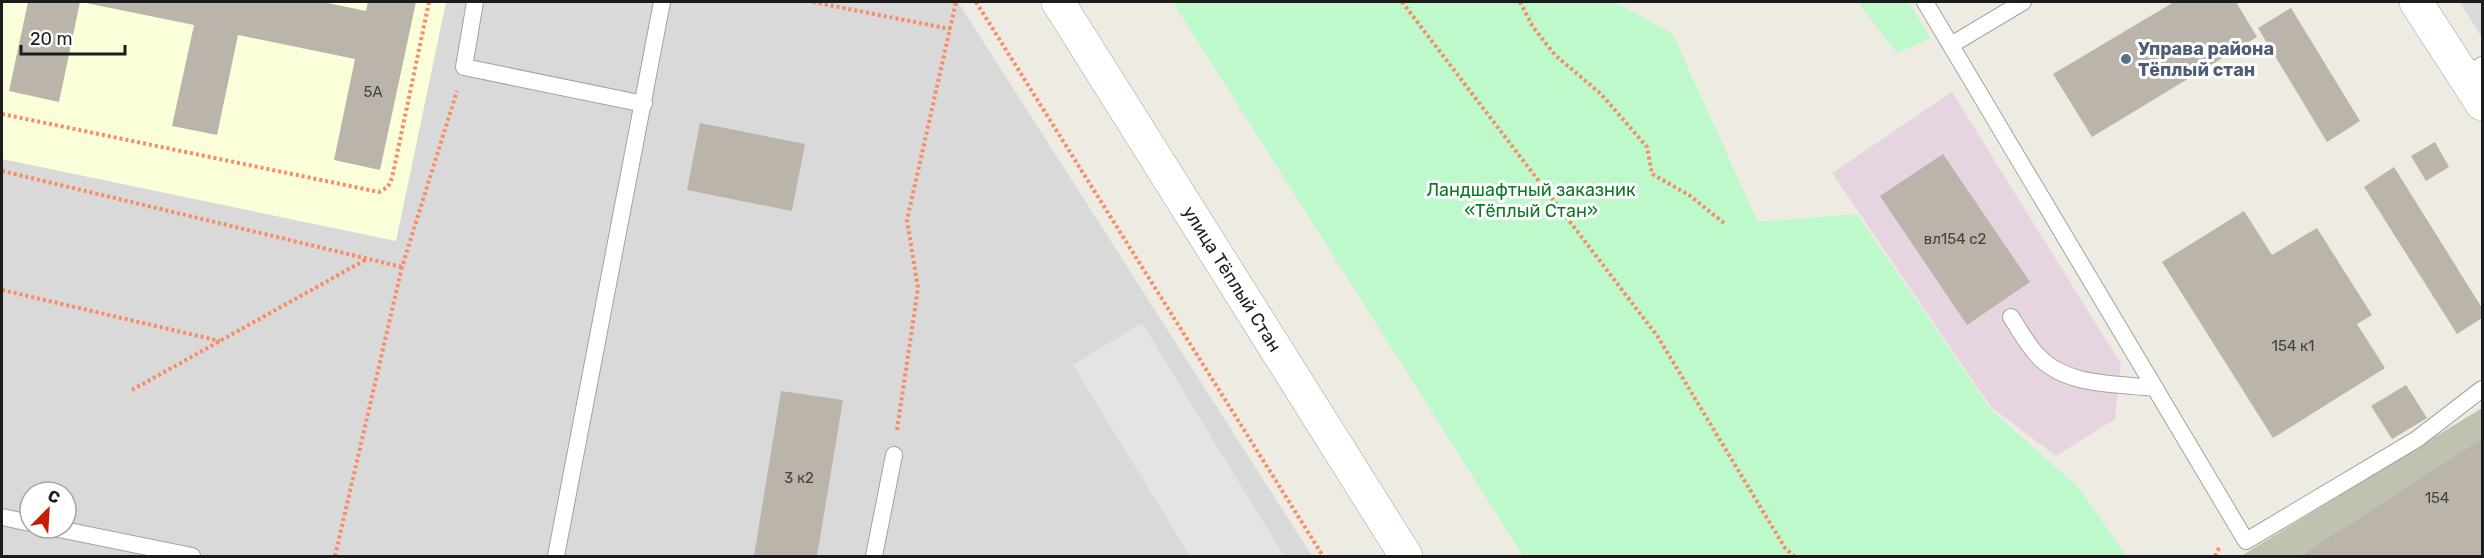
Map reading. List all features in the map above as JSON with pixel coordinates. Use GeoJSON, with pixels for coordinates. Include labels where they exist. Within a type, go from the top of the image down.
{"type":"FeatureCollection","features":[{"type":"Feature","properties":{"kind":"street","name":"улица Тёплый Стан"},"geometry":{"type":"LineString","coordinates":[[1058,2],[1406,556]]}},
{"type":"Feature","properties":{"kind":"street"},"geometry":{"type":"LineString","coordinates":[[2416,2],[2473,71],[2482,104]]}},
{"type":"Feature","properties":{"kind":"lane"},"geometry":{"type":"LineString","coordinates":[[476,2],[464,67],[644,104]]}},
{"type":"Feature","properties":{"kind":"lane"},"geometry":{"type":"LineString","coordinates":[[556,556],[662,2]]}},
{"type":"Feature","properties":{"kind":"lane"},"geometry":{"type":"LineString","coordinates":[[1925,2],[2246,540],[2417,439],[2482,389]]}},
{"type":"Feature","properties":{"kind":"lane"},"geometry":{"type":"LineString","coordinates":[[1951,45],[2023,2]]}},
{"type":"Feature","properties":{"kind":"lane"},"geometry":{"type":"LineString","coordinates":[[2011,317],[2036,354],[2066,375],[2079,379],[2155,388]]}},
{"type":"Feature","properties":{"kind":"lane"},"geometry":{"type":"LineString","coordinates":[[874,556],[894,455]]}},
{"type":"Feature","properties":{"kind":"lane"},"geometry":{"type":"LineString","coordinates":[[2,517],[18,520]]}},
{"type":"Feature","properties":{"kind":"lane"},"geometry":{"type":"LineString","coordinates":[[78,533],[192,556]]}},
{"type":"Feature","properties":{"kind":"path"},"geometry":{"type":"LineString","coordinates":[[2,114],[379,192],[388,187],[392,178],[429,2]]}},
{"type":"Feature","properties":{"kind":"path"},"geometry":{"type":"LineString","coordinates":[[813,2],[950,29]]}},
{"type":"Feature","properties":{"kind":"path"},"geometry":{"type":"LineString","coordinates":[[894,455],[918,288],[907,220],[956,2]]}},
{"type":"Feature","properties":{"kind":"path"},"geometry":{"type":"LineString","coordinates":[[976,2],[1323,556]]}},
{"type":"Feature","properties":{"kind":"path"},"geometry":{"type":"LineString","coordinates":[[1402,2],[1658,338],[1785,548],[1794,556]]}},
{"type":"Feature","properties":{"kind":"path"},"geometry":{"type":"LineString","coordinates":[[1520,2],[1533,27],[1555,55],[1601,94],[1647,147],[1652,174],[1689,195],[1724,223]]}},
{"type":"Feature","properties":{"kind":"path"},"geometry":{"type":"LineString","coordinates":[[335,556],[402,267],[464,67]]}},
{"type":"Feature","properties":{"kind":"path"},"geometry":{"type":"LineString","coordinates":[[2,171],[402,267]]}},
{"type":"Feature","properties":{"kind":"path"},"geometry":{"type":"LineString","coordinates":[[132,390],[367,259]]}},
{"type":"Feature","properties":{"kind":"path"},"geometry":{"type":"LineString","coordinates":[[2,290],[220,341]]}},
{"type":"Feature","properties":{"kind":"shaded area"},"geometry":{"type":"Polygon","coordinates":[[[2,2],[958,2],[1312,556],[2,556],[2,2]]]}},
{"type":"Feature","properties":{"kind":"shaded area"},"geometry":{"type":"Polygon","coordinates":[[[2,2],[446,2],[396,241],[2,159],[2,2]]]}},
{"type":"Feature","properties":{"kind":"shaded area"},"geometry":{"type":"Polygon","coordinates":[[[2460,2],[2482,2],[2482,38],[2460,2]]]}},
{"type":"Feature","properties":{"kind":"shaded area"},"geometry":{"type":"Polygon","coordinates":[[[1952,92],[2121,364],[2115,419],[2056,456],[1991,407],[1832,173],[1952,92]]]}},
{"type":"Feature","properties":{"kind":"shaded area"},"geometry":{"type":"Polygon","coordinates":[[[1142,323],[1284,556],[1190,556],[1073,365],[1142,323]]]}},
{"type":"Feature","properties":{"kind":"shaded area"},"geometry":{"type":"Polygon","coordinates":[[[2482,408],[2482,556],[2241,556],[2482,408]]]}},
{"type":"Feature","properties":{"kind":"green space","name":"Ландшафтный заказник «Тёплый Стан»"},"geometry":{"type":"Polygon","coordinates":[[[1173,2],[1614,2],[1672,33],[1758,222],[1857,214],[1991,410],[2079,488],[2126,556],[1523,556],[1173,2]]]}},
{"type":"Feature","properties":{"kind":"green space"},"geometry":{"type":"Polygon","coordinates":[[[1858,2],[1908,2],[1931,38],[1897,53],[1858,2]]]}},
{"type":"Feature","properties":{"kind":"building"},"geometry":{"type":"Polygon","coordinates":[[[28,2],[80,2],[59,102],[9,91],[28,2]]]}},
{"type":"Feature","properties":{"kind":"building"},"geometry":{"type":"Polygon","coordinates":[[[323,2],[366,11],[368,2],[416,2],[380,170],[334,160],[355,59],[238,35],[217,135],[172,126],[194,25],[86,3],[323,2]]]}},
{"type":"Feature","properties":{"kind":"building"},"geometry":{"type":"Polygon","coordinates":[[[2174,2],[2236,2],[2257,37],[2092,137],[2053,74],[2174,2]]]}},
{"type":"Feature","properties":{"kind":"building"},"geometry":{"type":"Polygon","coordinates":[[[2291,8],[2360,121],[2327,142],[2258,28],[2291,8]]]}},
{"type":"Feature","properties":{"kind":"building"},"geometry":{"type":"Polygon","coordinates":[[[700,123],[805,144],[792,211],[687,190],[700,123]]]}},
{"type":"Feature","properties":{"kind":"building"},"geometry":{"type":"Polygon","coordinates":[[[2435,142],[2449,167],[2426,181],[2411,156],[2435,142]]]}},
{"type":"Feature","properties":{"kind":"building"},"geometry":{"type":"Polygon","coordinates":[[[1943,154],[2030,282],[1967,325],[1880,196],[1943,154]]]}},
{"type":"Feature","properties":{"kind":"building"},"geometry":{"type":"Polygon","coordinates":[[[2394,167],[2482,308],[2482,318],[2457,334],[2364,187],[2394,167]]]}},
{"type":"Feature","properties":{"kind":"building"},"geometry":{"type":"Polygon","coordinates":[[[2244,211],[2272,255],[2317,228],[2372,315],[2357,324],[2385,368],[2273,438],[2162,262],[2244,211]]]}},
{"type":"Feature","properties":{"kind":"building"},"geometry":{"type":"Polygon","coordinates":[[[2406,385],[2427,418],[2392,439],[2371,406],[2406,385]]]}},
{"type":"Feature","properties":{"kind":"building"},"geometry":{"type":"Polygon","coordinates":[[[781,391],[843,400],[817,556],[754,556],[781,391]]]}},
{"type":"Feature","properties":{"kind":"building"},"geometry":{"type":"Polygon","coordinates":[[[2482,439],[2482,556],[2301,556],[2482,439]]]}},
{"type":"Feature","properties":{"kind":"place","name":"Управа района Тёплый стан"},"geometry":{"type":"Point","coordinates":[2126,59]}}]}
